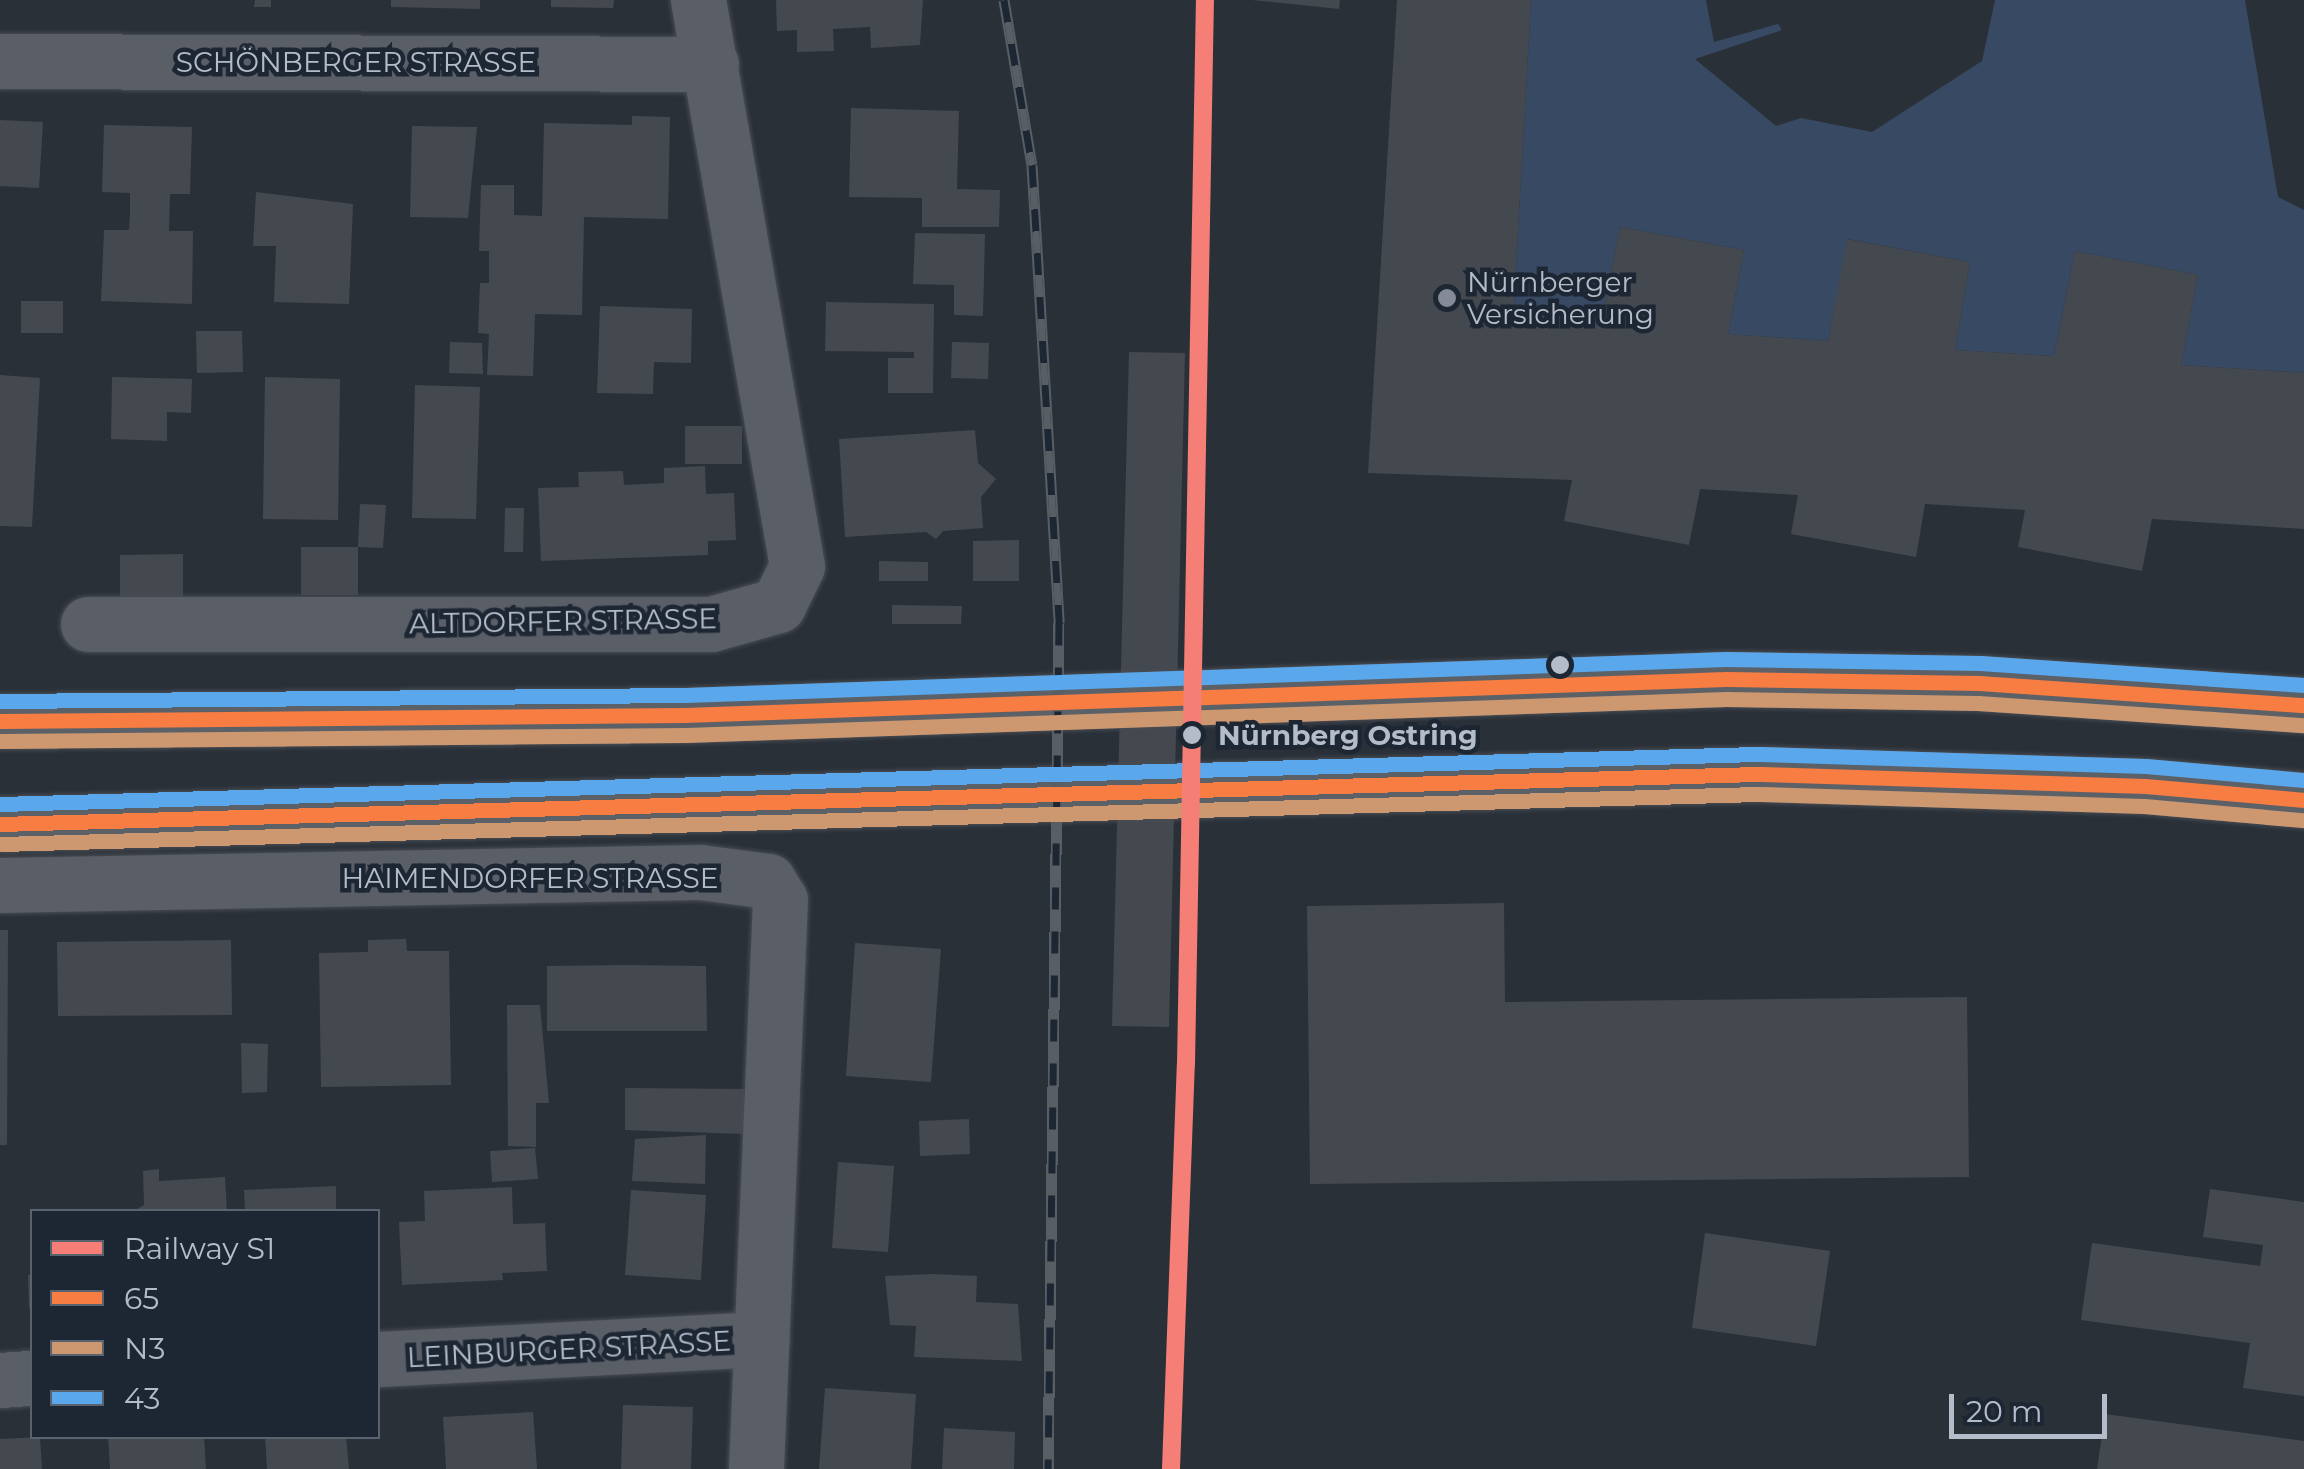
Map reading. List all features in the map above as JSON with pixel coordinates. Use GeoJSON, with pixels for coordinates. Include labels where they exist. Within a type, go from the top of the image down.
{"type":"FeatureCollection","features":[{"type":"Feature","properties":{"kind":"main road"},"geometry":{"type":"LineString","coordinates":[[0,721],[685,715],[1708,679],[1979,683],[2304,705]]}},
{"type":"Feature","properties":{"kind":"main road"},"geometry":{"type":"LineString","coordinates":[[0,824],[1762,774],[2125,785],[2304,800]]}},
{"type":"Feature","properties":{"kind":"street","name":"ALTDORFER STRASSE"},"geometry":{"type":"LineString","coordinates":[[88,624],[710,624],[778,605],[797,566],[698,0]]}},
{"type":"Feature","properties":{"kind":"street","name":"SCHÖNBERGER STRASSE"},"geometry":{"type":"LineString","coordinates":[[0,61],[712,64]]}},
{"type":"Feature","properties":{"kind":"street","name":"HAIMENDORFER STRASSE"},"geometry":{"type":"LineString","coordinates":[[0,885],[700,872],[768,881],[780,900],[756,1469]]}},
{"type":"Feature","properties":{"kind":"street","name":"LEINBURGER STRASSE"},"geometry":{"type":"LineString","coordinates":[[380,1360],[761,1339]]}},
{"type":"Feature","properties":{"kind":"street"},"geometry":{"type":"LineString","coordinates":[[0,1380],[30,1378]]}},
{"type":"Feature","properties":{"kind":"water"},"geometry":{"type":"Polygon","coordinates":[[[1531,0],[1706,0],[1714,42],[1778,24],[1782,30],[1695,59],[1776,126],[1801,118],[1872,132],[1982,61],[1995,0],[2245,0],[2278,197],[2304,210],[2304,373],[2181,365],[2198,275],[2075,251],[2054,356],[1955,350],[1970,262],[1848,239],[1828,341],[1728,334],[1744,250],[1620,227],[1601,326],[1513,320],[1531,0]]]}},
{"type":"Feature","properties":{"kind":"building"},"geometry":{"type":"Polygon","coordinates":[[[255,0],[271,0],[271,7],[254,7],[255,0]]]}},
{"type":"Feature","properties":{"kind":"building"},"geometry":{"type":"Polygon","coordinates":[[[391,0],[480,0],[480,9],[391,7],[391,0]]]}},
{"type":"Feature","properties":{"kind":"building"},"geometry":{"type":"Polygon","coordinates":[[[551,0],[614,0],[613,8],[551,7],[551,0]]]}},
{"type":"Feature","properties":{"kind":"building"},"geometry":{"type":"Polygon","coordinates":[[[776,0],[923,0],[920,45],[871,48],[870,27],[833,29],[834,51],[797,52],[797,30],[777,31],[776,0]]]}},
{"type":"Feature","properties":{"kind":"building"},"geometry":{"type":"Polygon","coordinates":[[[1252,0],[1340,0],[1339,9],[1252,0]]]}},
{"type":"Feature","properties":{"kind":"building","name":"Nürnberger Versicherung"},"geometry":{"type":"Polygon","coordinates":[[[1397,0],[1531,0],[1513,320],[1601,326],[1620,227],[1744,250],[1728,334],[1828,341],[1847,239],[1970,262],[1955,350],[2054,356],[2075,251],[2198,275],[2181,365],[2304,373],[2304,529],[2152,519],[2142,571],[2018,547],[2025,510],[1925,504],[1916,557],[1791,534],[1798,495],[1700,489],[1689,545],[1564,521],[1572,480],[1368,473],[1397,0]]]}},
{"type":"Feature","properties":{"kind":"building"},"geometry":{"type":"Polygon","coordinates":[[[851,108],[959,111],[957,189],[1000,190],[999,227],[922,227],[922,198],[849,197],[851,108]]]}},
{"type":"Feature","properties":{"kind":"building"},"geometry":{"type":"Polygon","coordinates":[[[632,116],[670,117],[668,219],[584,217],[582,315],[535,314],[533,376],[487,375],[489,334],[478,333],[480,283],[489,283],[489,251],[479,251],[481,185],[514,185],[514,215],[542,216],[544,123],[632,125],[632,116]]]}},
{"type":"Feature","properties":{"kind":"building"},"geometry":{"type":"Polygon","coordinates":[[[0,120],[43,122],[39,188],[0,186],[0,120]]]}},
{"type":"Feature","properties":{"kind":"building"},"geometry":{"type":"Polygon","coordinates":[[[104,125],[192,127],[190,194],[170,194],[169,231],[193,231],[192,304],[101,301],[104,230],[129,230],[130,212],[130,193],[102,192],[104,125]]]}},
{"type":"Feature","properties":{"kind":"building"},"geometry":{"type":"Polygon","coordinates":[[[412,126],[477,127],[468,218],[410,217],[412,126]]]}},
{"type":"Feature","properties":{"kind":"building"},"geometry":{"type":"Polygon","coordinates":[[[256,192],[353,204],[349,304],[274,302],[276,246],[253,246],[256,192]]]}},
{"type":"Feature","properties":{"kind":"building"},"geometry":{"type":"Polygon","coordinates":[[[915,233],[985,234],[983,316],[954,315],[954,285],[913,284],[915,233]]]}},
{"type":"Feature","properties":{"kind":"building"},"geometry":{"type":"Polygon","coordinates":[[[21,301],[63,301],[63,333],[21,333],[21,301]]]}},
{"type":"Feature","properties":{"kind":"building"},"geometry":{"type":"Polygon","coordinates":[[[826,302],[934,304],[933,393],[888,393],[888,358],[914,358],[914,352],[825,351],[826,302]]]}},
{"type":"Feature","properties":{"kind":"building"},"geometry":{"type":"Polygon","coordinates":[[[600,306],[692,309],[691,363],[654,362],[653,394],[597,393],[600,306]]]}},
{"type":"Feature","properties":{"kind":"building"},"geometry":{"type":"Polygon","coordinates":[[[196,331],[242,331],[243,372],[197,373],[196,331]]]}},
{"type":"Feature","properties":{"kind":"building"},"geometry":{"type":"Polygon","coordinates":[[[450,342],[482,343],[483,374],[449,373],[450,342]]]}},
{"type":"Feature","properties":{"kind":"building"},"geometry":{"type":"Polygon","coordinates":[[[952,342],[989,343],[988,379],[951,378],[952,342]]]}},
{"type":"Feature","properties":{"kind":"building"},"geometry":{"type":"Polygon","coordinates":[[[1129,352],[1185,353],[1169,1027],[1112,1026],[1129,352]]]}},
{"type":"Feature","properties":{"kind":"building"},"geometry":{"type":"Polygon","coordinates":[[[0,375],[40,378],[32,527],[0,526],[0,375]]]}},
{"type":"Feature","properties":{"kind":"building"},"geometry":{"type":"Polygon","coordinates":[[[112,377],[192,379],[191,413],[167,412],[167,441],[111,439],[112,377]]]}},
{"type":"Feature","properties":{"kind":"building"},"geometry":{"type":"Polygon","coordinates":[[[265,377],[340,379],[338,520],[263,519],[265,377]]]}},
{"type":"Feature","properties":{"kind":"building"},"geometry":{"type":"Polygon","coordinates":[[[415,385],[480,387],[476,519],[412,518],[415,385]]]}},
{"type":"Feature","properties":{"kind":"building"},"geometry":{"type":"Polygon","coordinates":[[[685,426],[742,426],[742,464],[685,464],[685,426]]]}},
{"type":"Feature","properties":{"kind":"building"},"geometry":{"type":"Polygon","coordinates":[[[975,430],[978,463],[996,479],[981,497],[983,528],[943,531],[936,539],[926,532],[845,537],[839,439],[975,430]]]}},
{"type":"Feature","properties":{"kind":"building"},"geometry":{"type":"Polygon","coordinates":[[[705,466],[706,494],[734,493],[736,540],[708,541],[708,555],[541,561],[538,488],[579,487],[578,472],[623,471],[624,485],[664,483],[664,468],[705,466]]]}},
{"type":"Feature","properties":{"kind":"building"},"geometry":{"type":"Polygon","coordinates":[[[360,504],[386,505],[383,548],[358,547],[360,504]]]}},
{"type":"Feature","properties":{"kind":"building"},"geometry":{"type":"Polygon","coordinates":[[[505,508],[524,508],[523,552],[504,552],[505,508]]]}},
{"type":"Feature","properties":{"kind":"building"},"geometry":{"type":"Polygon","coordinates":[[[1019,540],[1019,581],[973,581],[973,541],[1019,540]]]}},
{"type":"Feature","properties":{"kind":"building"},"geometry":{"type":"Polygon","coordinates":[[[301,547],[358,547],[358,595],[301,595],[301,547]]]}},
{"type":"Feature","properties":{"kind":"building"},"geometry":{"type":"Polygon","coordinates":[[[183,554],[183,599],[120,599],[120,555],[183,554]]]}},
{"type":"Feature","properties":{"kind":"building"},"geometry":{"type":"Polygon","coordinates":[[[879,561],[928,562],[928,581],[879,581],[879,561]]]}},
{"type":"Feature","properties":{"kind":"building"},"geometry":{"type":"Polygon","coordinates":[[[892,605],[962,606],[961,624],[892,624],[892,605]]]}},
{"type":"Feature","properties":{"kind":"building"},"geometry":{"type":"Polygon","coordinates":[[[1504,903],[1505,1002],[1967,997],[1969,1177],[1310,1184],[1307,906],[1504,903]]]}},
{"type":"Feature","properties":{"kind":"building"},"geometry":{"type":"Polygon","coordinates":[[[0,930],[8,930],[7,1145],[0,1145],[0,930]]]}},
{"type":"Feature","properties":{"kind":"building"},"geometry":{"type":"Polygon","coordinates":[[[406,939],[407,951],[449,951],[451,1085],[321,1087],[319,953],[368,952],[368,940],[406,939]]]}},
{"type":"Feature","properties":{"kind":"building"},"geometry":{"type":"Polygon","coordinates":[[[231,940],[232,1015],[58,1016],[57,942],[231,940]]]}},
{"type":"Feature","properties":{"kind":"building"},"geometry":{"type":"Polygon","coordinates":[[[855,943],[941,949],[931,1082],[846,1076],[855,943]]]}},
{"type":"Feature","properties":{"kind":"building"},"geometry":{"type":"Polygon","coordinates":[[[547,966],[706,966],[707,1031],[547,1031],[547,966]]]}},
{"type":"Feature","properties":{"kind":"building"},"geometry":{"type":"Polygon","coordinates":[[[507,1005],[540,1005],[549,1103],[536,1103],[536,1147],[508,1146],[507,1005]]]}},
{"type":"Feature","properties":{"kind":"building"},"geometry":{"type":"Polygon","coordinates":[[[241,1043],[268,1044],[267,1092],[242,1093],[241,1043]]]}},
{"type":"Feature","properties":{"kind":"building"},"geometry":{"type":"Polygon","coordinates":[[[625,1088],[744,1089],[745,1134],[625,1130],[625,1088]]]}},
{"type":"Feature","properties":{"kind":"building"},"geometry":{"type":"Polygon","coordinates":[[[969,1119],[970,1154],[920,1156],[919,1121],[969,1119]]]}},
{"type":"Feature","properties":{"kind":"building"},"geometry":{"type":"Polygon","coordinates":[[[706,1135],[705,1184],[632,1181],[635,1139],[706,1135]]]}},
{"type":"Feature","properties":{"kind":"building"},"geometry":{"type":"Polygon","coordinates":[[[535,1148],[538,1179],[492,1182],[490,1151],[535,1148]]]}},
{"type":"Feature","properties":{"kind":"building"},"geometry":{"type":"Polygon","coordinates":[[[838,1162],[894,1166],[888,1252],[832,1248],[838,1162]]]}},
{"type":"Feature","properties":{"kind":"building"},"geometry":{"type":"Polygon","coordinates":[[[159,1169],[159,1181],[225,1177],[227,1209],[137,1209],[144,1205],[143,1171],[159,1169]]]}},
{"type":"Feature","properties":{"kind":"building"},"geometry":{"type":"Polygon","coordinates":[[[336,1186],[336,1209],[245,1209],[244,1190],[336,1186]]]}},
{"type":"Feature","properties":{"kind":"building"},"geometry":{"type":"Polygon","coordinates":[[[512,1187],[513,1224],[545,1223],[547,1271],[502,1273],[503,1280],[402,1285],[399,1222],[425,1221],[424,1191],[512,1187]]]}},
{"type":"Feature","properties":{"kind":"building"},"geometry":{"type":"Polygon","coordinates":[[[2210,1189],[2304,1202],[2304,1396],[2243,1388],[2250,1343],[2081,1320],[2092,1243],[2260,1266],[2263,1245],[2203,1237],[2210,1189]]]}},
{"type":"Feature","properties":{"kind":"building"},"geometry":{"type":"Polygon","coordinates":[[[631,1190],[706,1195],[701,1280],[625,1275],[631,1190]]]}},
{"type":"Feature","properties":{"kind":"building"},"geometry":{"type":"Polygon","coordinates":[[[1705,1233],[1830,1251],[1816,1346],[1692,1328],[1705,1233]]]}},
{"type":"Feature","properties":{"kind":"building"},"geometry":{"type":"Polygon","coordinates":[[[885,1276],[977,1276],[976,1302],[1018,1304],[1022,1361],[914,1357],[916,1326],[890,1325],[885,1276]]]}},
{"type":"Feature","properties":{"kind":"building"},"geometry":{"type":"Polygon","coordinates":[[[825,1388],[916,1394],[911,1469],[819,1469],[825,1388]]]}},
{"type":"Feature","properties":{"kind":"building"},"geometry":{"type":"Polygon","coordinates":[[[623,1405],[693,1407],[691,1469],[621,1469],[623,1405]]]}},
{"type":"Feature","properties":{"kind":"building"},"geometry":{"type":"Polygon","coordinates":[[[533,1412],[537,1469],[446,1469],[443,1417],[533,1412]]]}},
{"type":"Feature","properties":{"kind":"building"},"geometry":{"type":"Polygon","coordinates":[[[2105,1414],[2304,1441],[2304,1469],[2097,1469],[2105,1414]]]}},
{"type":"Feature","properties":{"kind":"building"},"geometry":{"type":"Polygon","coordinates":[[[944,1428],[1015,1432],[1014,1469],[942,1469],[944,1428]]]}},
{"type":"Feature","properties":{"kind":"building"},"geometry":{"type":"Polygon","coordinates":[[[0,1439],[40,1439],[42,1469],[0,1469],[0,1439]]]}},
{"type":"Feature","properties":{"kind":"building"},"geometry":{"type":"Polygon","coordinates":[[[108,1439],[204,1439],[206,1469],[110,1469],[108,1439]]]}},
{"type":"Feature","properties":{"kind":"building"},"geometry":{"type":"Polygon","coordinates":[[[265,1439],[346,1439],[349,1469],[267,1469],[265,1439]]]}},
{"type":"Feature","properties":{"kind":"railway"},"geometry":{"type":"LineString","coordinates":[[1004,0],[1032,165],[1059,623],[1048,1469]]}},
{"type":"Feature","properties":{"kind":"rail line","name":"S1"},"geometry":{"type":"LineString","coordinates":[[1171,1469],[1186,1064],[1205,0]]}},
{"type":"Feature","properties":{"kind":"transit line","name":"43"},"geometry":{"type":"LineString","coordinates":[[0,701],[685,695],[1726,659],[1980,663],[2304,685]]}},
{"type":"Feature","properties":{"kind":"transit line","name":"65"},"geometry":{"type":"LineString","coordinates":[[0,721],[685,715],[1726,679],[1979,683],[2304,705]]}},
{"type":"Feature","properties":{"kind":"transit line","name":"N3"},"geometry":{"type":"LineString","coordinates":[[0,741],[686,735],[1726,699],[1978,703],[2303,725]]}},
{"type":"Feature","properties":{"kind":"transit line","name":"43"},"geometry":{"type":"LineString","coordinates":[[0,804],[1761,754],[2146,766],[2304,780]]}},
{"type":"Feature","properties":{"kind":"transit line","name":"65"},"geometry":{"type":"LineString","coordinates":[[0,824],[1762,774],[2145,786],[2304,800]]}},
{"type":"Feature","properties":{"kind":"transit line","name":"N3"},"geometry":{"type":"LineString","coordinates":[[1,844],[1762,794],[2144,806],[2302,820]]}},
{"type":"Feature","properties":{"kind":"place","name":"Nürnberger Versicherung"},"geometry":{"type":"Point","coordinates":[1447,298]}},
{"type":"Feature","properties":{"kind":"place","name":"Nürnberg Ostring"},"geometry":{"type":"Point","coordinates":[1192,735]}}]}
